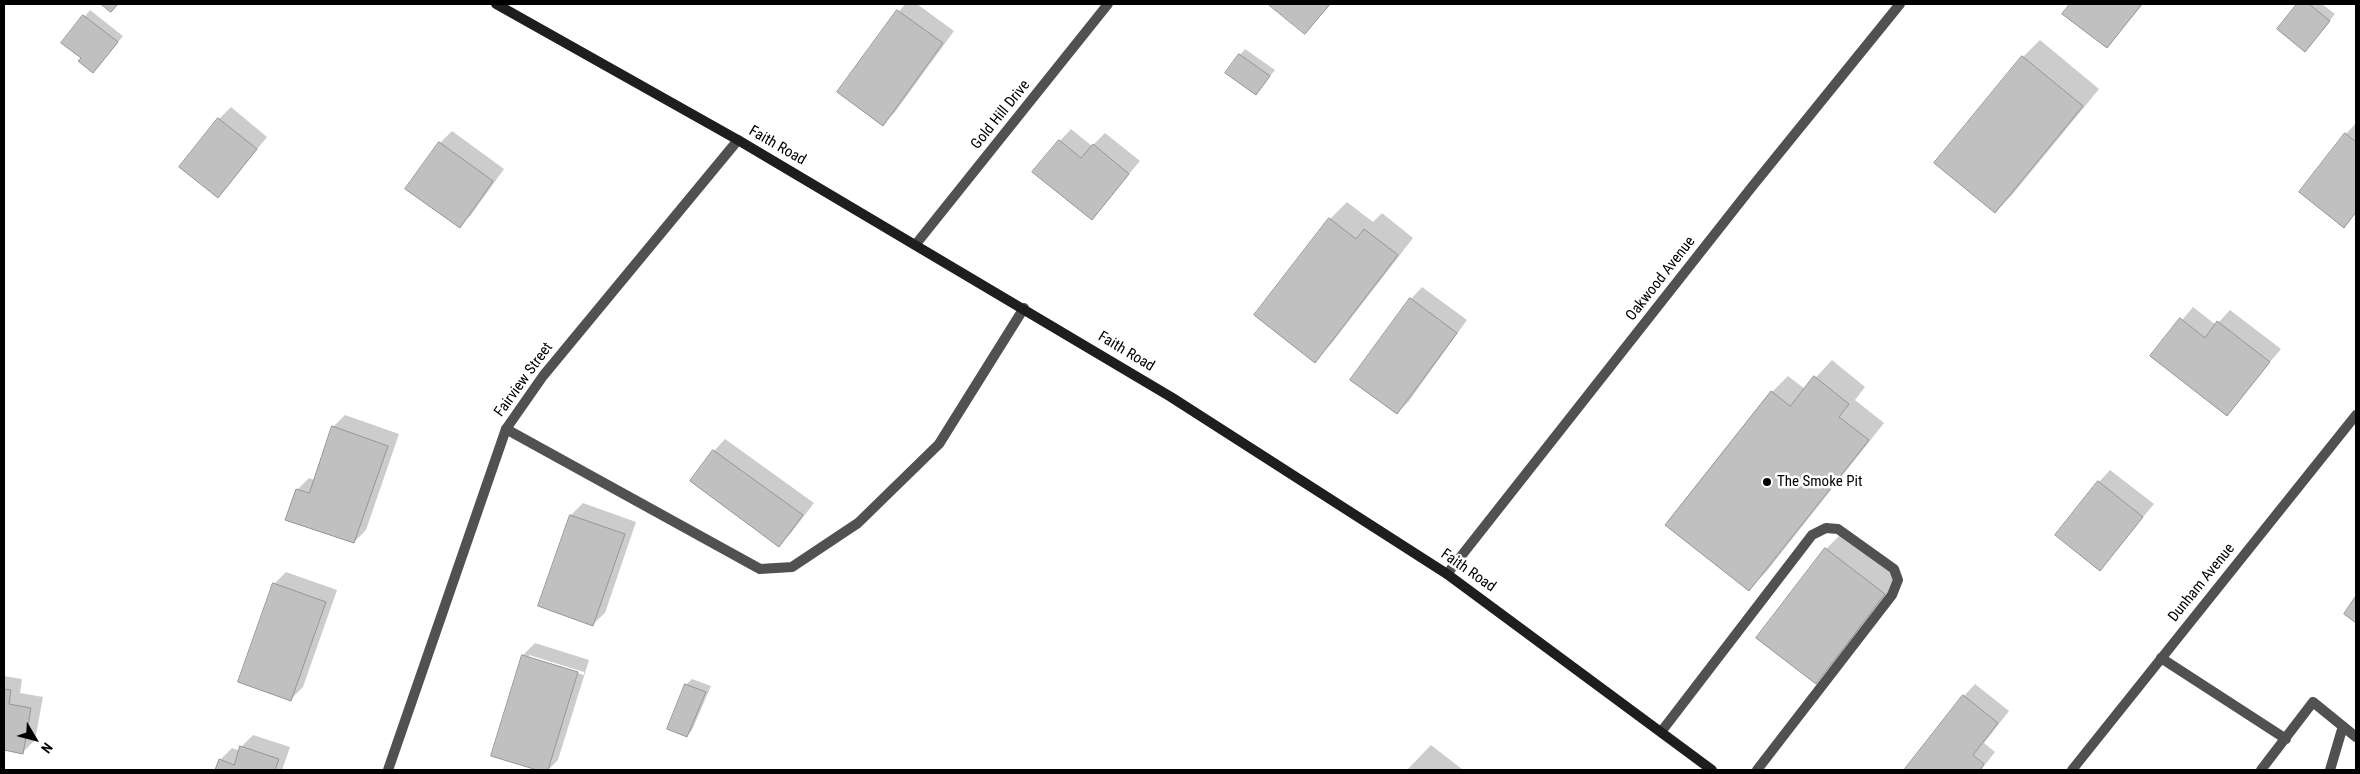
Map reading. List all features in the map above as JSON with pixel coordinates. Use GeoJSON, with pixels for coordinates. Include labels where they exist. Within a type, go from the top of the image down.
{"type":"FeatureCollection","features":[{"type":"Feature","properties":{"kind":"main road","name":"Faith Road"},"geometry":{"type":"LineString","coordinates":[[496,4],[738,140],[1024,308],[1171,397],[1447,574],[1712,770]]}},
{"type":"Feature","properties":{"kind":"street","name":"Gold Hill Drive"},"geometry":{"type":"LineString","coordinates":[[916,244],[1108,4]]}},
{"type":"Feature","properties":{"kind":"street","name":"Oakwood Avenue"},"geometry":{"type":"LineString","coordinates":[[1447,574],[1739,203],[1900,4]]}},
{"type":"Feature","properties":{"kind":"street","name":"Fairview Street"},"geometry":{"type":"LineString","coordinates":[[388,770],[506,429],[543,376],[738,140]]}},
{"type":"Feature","properties":{"kind":"street"},"geometry":{"type":"LineString","coordinates":[[506,429],[760,569],[792,567],[858,523],[939,444],[1024,308]]}},
{"type":"Feature","properties":{"kind":"street","name":"Dunham Avenue"},"geometry":{"type":"LineString","coordinates":[[2072,770],[2356,416]]}},
{"type":"Feature","properties":{"kind":"street"},"geometry":{"type":"LineString","coordinates":[[1661,732],[1812,535],[1826,528],[1838,529],[1894,569],[1898,580],[1892,595],[1757,770]]}},
{"type":"Feature","properties":{"kind":"street"},"geometry":{"type":"LineString","coordinates":[[2161,658],[2286,739]]}},
{"type":"Feature","properties":{"kind":"street"},"geometry":{"type":"LineString","coordinates":[[2261,770],[2313,702],[2356,737]]}},
{"type":"Feature","properties":{"kind":"street"},"geometry":{"type":"LineString","coordinates":[[2330,770],[2343,726]]}},
{"type":"Feature","properties":{"kind":"building"},"geometry":{"type":"Polygon","coordinates":[[[101,4],[118,4],[111,12],[101,4]]]}},
{"type":"Feature","properties":{"kind":"building"},"geometry":{"type":"Polygon","coordinates":[[[1268,4],[1330,4],[1305,34],[1268,4]]]}},
{"type":"Feature","properties":{"kind":"building"},"geometry":{"type":"Polygon","coordinates":[[[2070,4],[2142,4],[2107,48],[2062,14],[2070,4]]]}},
{"type":"Feature","properties":{"kind":"building"},"geometry":{"type":"Polygon","coordinates":[[[2297,4],[2309,4],[2330,21],[2305,52],[2277,29],[2297,4]]]}},
{"type":"Feature","properties":{"kind":"building"},"geometry":{"type":"Polygon","coordinates":[[[897,10],[943,43],[883,126],[837,92],[897,10]]]}},
{"type":"Feature","properties":{"kind":"building"},"geometry":{"type":"Polygon","coordinates":[[[83,15],[118,42],[93,73],[78,61],[81,58],[61,43],[83,15]]]}},
{"type":"Feature","properties":{"kind":"building"},"geometry":{"type":"Polygon","coordinates":[[[1239,54],[1270,76],[1256,95],[1225,73],[1239,54]]]}},
{"type":"Feature","properties":{"kind":"building"},"geometry":{"type":"Polygon","coordinates":[[[2022,56],[2083,106],[1995,213],[1934,163],[2022,56]]]}},
{"type":"Feature","properties":{"kind":"building"},"geometry":{"type":"Polygon","coordinates":[[[218,118],[257,149],[218,198],[179,167],[218,118]]]}},
{"type":"Feature","properties":{"kind":"building"},"geometry":{"type":"Polygon","coordinates":[[[2345,133],[2356,142],[2356,212],[2344,228],[2299,192],[2345,133]]]}},
{"type":"Feature","properties":{"kind":"building"},"geometry":{"type":"Polygon","coordinates":[[[1059,140],[1081,158],[1093,144],[1129,174],[1092,220],[1032,172],[1059,140]]]}},
{"type":"Feature","properties":{"kind":"building"},"geometry":{"type":"Polygon","coordinates":[[[439,142],[493,181],[460,228],[405,189],[439,142]]]}},
{"type":"Feature","properties":{"kind":"building"},"geometry":{"type":"Polygon","coordinates":[[[1329,218],[1356,239],[1364,229],[1398,255],[1315,363],[1254,315],[1329,218]]]}},
{"type":"Feature","properties":{"kind":"building"},"geometry":{"type":"Polygon","coordinates":[[[1410,298],[1457,333],[1397,414],[1350,380],[1410,298]]]}},
{"type":"Feature","properties":{"kind":"building"},"geometry":{"type":"Polygon","coordinates":[[[2180,318],[2205,338],[2217,321],[2270,362],[2227,416],[2150,356],[2180,318]]]}},
{"type":"Feature","properties":{"kind":"building","name":"The Smoke Pit"},"geometry":{"type":"Polygon","coordinates":[[[1814,376],[1849,404],[1839,417],[1869,440],[1749,591],[1665,525],[1771,391],[1790,406],[1814,376]]]}},
{"type":"Feature","properties":{"kind":"building"},"geometry":{"type":"Polygon","coordinates":[[[332,426],[388,446],[354,543],[285,520],[296,489],[309,493],[332,426]]]}},
{"type":"Feature","properties":{"kind":"building"},"geometry":{"type":"Polygon","coordinates":[[[713,450],[803,515],[779,547],[690,481],[713,450]]]}},
{"type":"Feature","properties":{"kind":"building"},"geometry":{"type":"Polygon","coordinates":[[[2098,481],[2143,517],[2100,571],[2055,535],[2098,481]]]}},
{"type":"Feature","properties":{"kind":"building"},"geometry":{"type":"Polygon","coordinates":[[[570,515],[625,534],[593,626],[538,606],[570,515]]]}},
{"type":"Feature","properties":{"kind":"building"},"geometry":{"type":"Polygon","coordinates":[[[1825,548],[1885,594],[1816,684],[1756,638],[1825,548]]]}},
{"type":"Feature","properties":{"kind":"building"},"geometry":{"type":"Polygon","coordinates":[[[273,583],[326,602],[291,701],[238,682],[273,583]]]}},
{"type":"Feature","properties":{"kind":"building"},"geometry":{"type":"Polygon","coordinates":[[[2356,596],[2356,623],[2344,614],[2356,596]]]}},
{"type":"Feature","properties":{"kind":"building"},"geometry":{"type":"Polygon","coordinates":[[[522,655],[578,672],[548,770],[537,770],[491,756],[522,655]]]}},
{"type":"Feature","properties":{"kind":"building"},"geometry":{"type":"Polygon","coordinates":[[[685,684],[706,692],[687,737],[667,729],[685,684]]]}},
{"type":"Feature","properties":{"kind":"building"},"geometry":{"type":"Polygon","coordinates":[[[4,689],[11,690],[9,704],[31,708],[23,754],[4,750],[4,689]]]}},
{"type":"Feature","properties":{"kind":"building"},"geometry":{"type":"Polygon","coordinates":[[[1963,695],[1998,723],[1973,755],[1984,764],[1980,770],[1904,770],[1963,695]]]}},
{"type":"Feature","properties":{"kind":"building"},"geometry":{"type":"Polygon","coordinates":[[[240,746],[279,759],[275,770],[215,770],[219,759],[234,765],[240,746]]]}},
{"type":"Feature","properties":{"kind":"place","name":"The Smoke Pit"},"geometry":{"type":"Point","coordinates":[1767,482]}}]}
